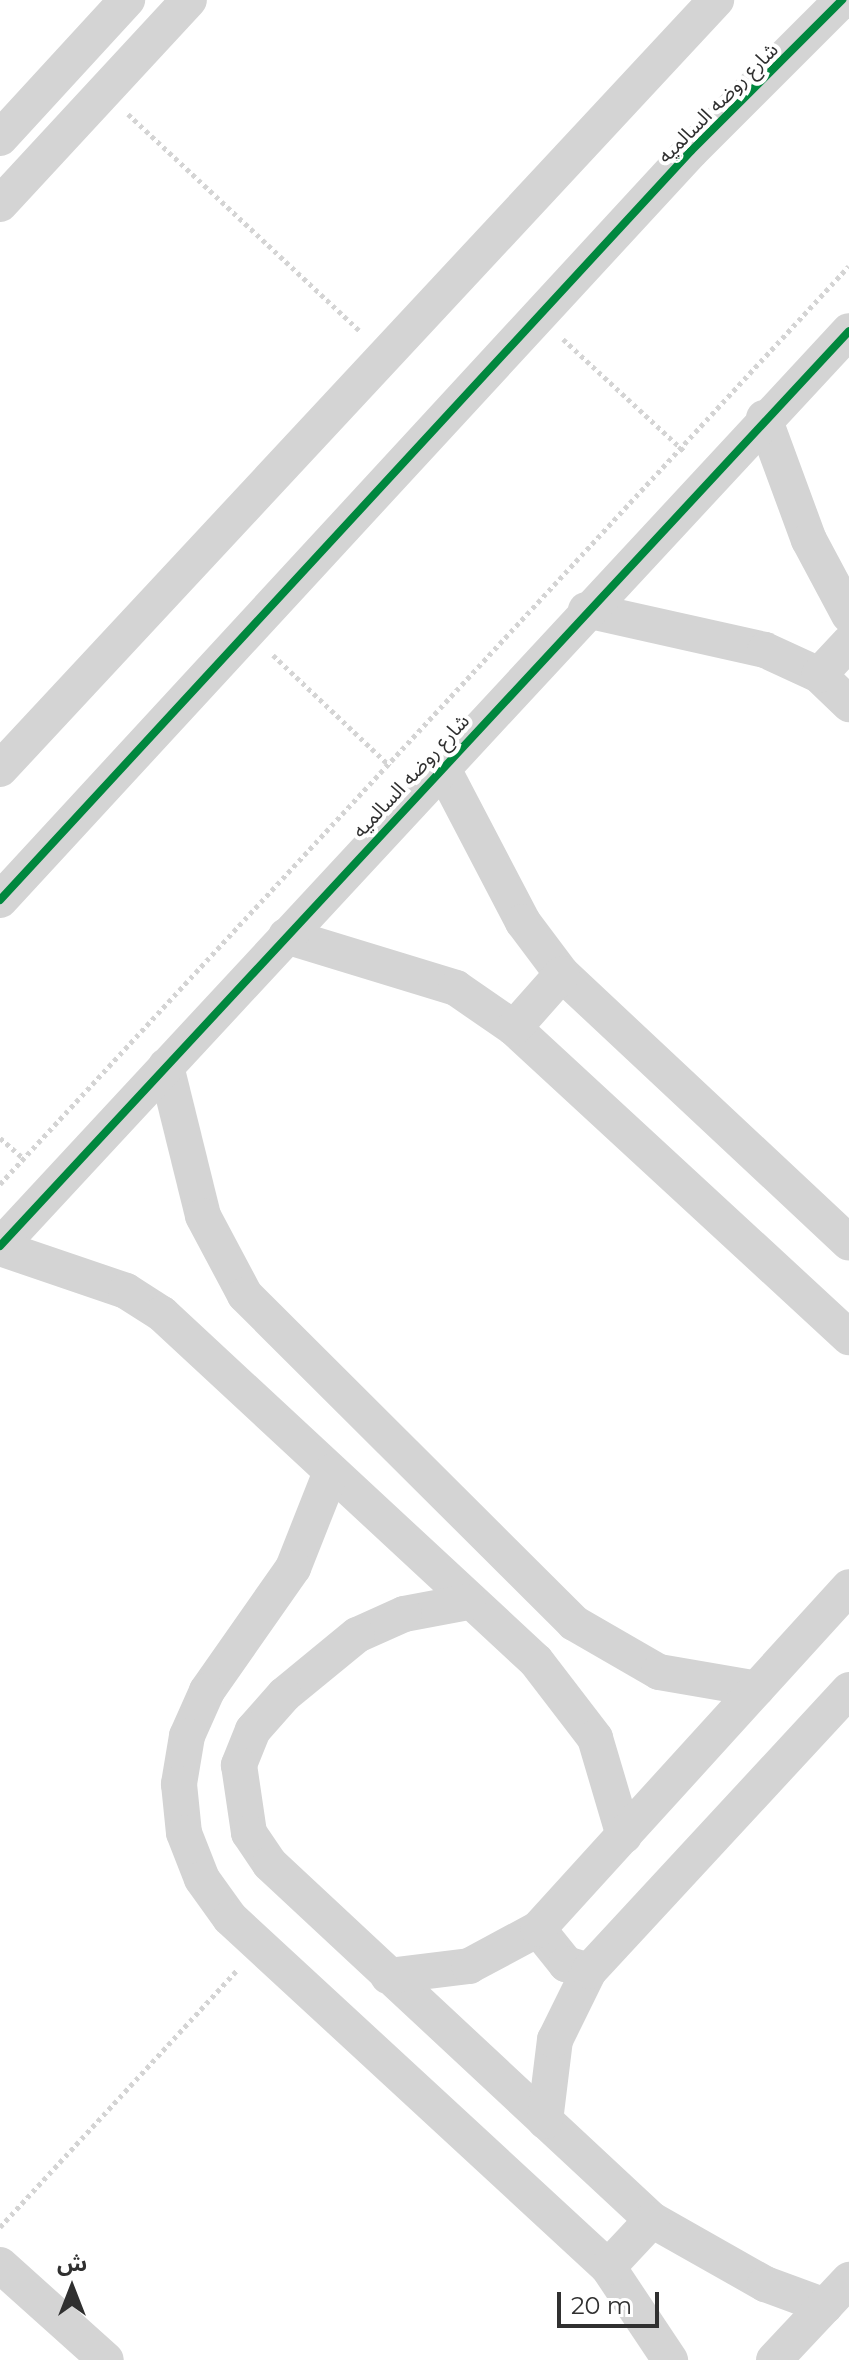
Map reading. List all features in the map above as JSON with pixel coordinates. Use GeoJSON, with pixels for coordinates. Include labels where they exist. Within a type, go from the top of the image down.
{"type":"FeatureCollection","features":[{"type":"Feature","properties":{"kind":"street"},"geometry":{"type":"LineString","coordinates":[[0,138],[127,0]]}},
{"type":"Feature","properties":{"kind":"street"},"geometry":{"type":"LineString","coordinates":[[0,204],[189,0]]}},
{"type":"Feature","properties":{"kind":"street"},"geometry":{"type":"LineString","coordinates":[[0,769],[716,0]]}},
{"type":"Feature","properties":{"kind":"street","name":"شارع روضه السالميه"},"geometry":{"type":"LineString","coordinates":[[0,900],[539,317],[842,0]]}},
{"type":"Feature","properties":{"kind":"street"},"geometry":{"type":"LineString","coordinates":[[94,36],[114,80]]}},
{"type":"Feature","properties":{"kind":"street","name":"شارع روضه السالميه"},"geometry":{"type":"LineString","coordinates":[[0,1247],[586,610],[696,462],[764,418],[849,331]]}},
{"type":"Feature","properties":{"kind":"street"},"geometry":{"type":"LineString","coordinates":[[764,418],[809,540],[849,615]]}},
{"type":"Feature","properties":{"kind":"street"},"geometry":{"type":"LineString","coordinates":[[586,610],[714,634],[819,675],[849,704]]}},
{"type":"Feature","properties":{"kind":"street"},"geometry":{"type":"LineString","coordinates":[[819,675],[849,643]]}},
{"type":"Feature","properties":{"kind":"street"},"geometry":{"type":"LineString","coordinates":[[430,779],[523,922],[562,974],[849,1243]]}},
{"type":"Feature","properties":{"kind":"street"},"geometry":{"type":"LineString","coordinates":[[286,936],[456,988],[514,1028],[849,1337]]}},
{"type":"Feature","properties":{"kind":"street"},"geometry":{"type":"LineString","coordinates":[[514,1028],[562,974]]}},
{"type":"Feature","properties":{"kind":"street"},"geometry":{"type":"LineString","coordinates":[[166,1066],[203,1216],[245,1295],[574,1623],[659,1672],[757,1689]]}},
{"type":"Feature","properties":{"kind":"street"},"geometry":{"type":"LineString","coordinates":[[0,1247],[126,1291],[162,1314],[468,1602],[536,1661],[595,1738],[624,1836]]}},
{"type":"Feature","properties":{"kind":"street"},"geometry":{"type":"LineString","coordinates":[[331,1472],[293,1568],[207,1691],[181,1772],[184,1833],[202,1879],[259,1946],[608,2267],[670,2360]]}},
{"type":"Feature","properties":{"kind":"street"},"geometry":{"type":"LineString","coordinates":[[388,1976],[469,1966],[538,1929],[849,1587]]}},
{"type":"Feature","properties":{"kind":"street"},"geometry":{"type":"LineString","coordinates":[[468,1602],[404,1614],[357,1635],[284,1695],[253,1730],[239,1765],[239,1803],[270,1864],[652,2220],[765,2284],[837,2293]]}},
{"type":"Feature","properties":{"kind":"street"},"geometry":{"type":"LineString","coordinates":[[536,1661],[574,1623]]}},
{"type":"Feature","properties":{"kind":"street"},"geometry":{"type":"LineString","coordinates":[[545,2121],[555,2040],[589,1971],[849,1690]]}},
{"type":"Feature","properties":{"kind":"street"},"geometry":{"type":"LineString","coordinates":[[538,1929],[566,1964],[589,1971]]}},
{"type":"Feature","properties":{"kind":"street"},"geometry":{"type":"LineString","coordinates":[[608,2267],[652,2220]]}},
{"type":"Feature","properties":{"kind":"street"},"geometry":{"type":"LineString","coordinates":[[0,2265],[106,2360]]}},
{"type":"Feature","properties":{"kind":"street"},"geometry":{"type":"LineString","coordinates":[[774,2360],[837,2293]]}},
{"type":"Feature","properties":{"kind":"path"},"geometry":{"type":"LineString","coordinates":[[114,80],[385,355]]}},
{"type":"Feature","properties":{"kind":"path"},"geometry":{"type":"LineString","coordinates":[[0,1184],[390,766],[696,462],[849,266]]}},
{"type":"Feature","properties":{"kind":"path"},"geometry":{"type":"LineString","coordinates":[[539,317],[696,462]]}},
{"type":"Feature","properties":{"kind":"path"},"geometry":{"type":"LineString","coordinates":[[249,633],[390,766],[430,779]]}},
{"type":"Feature","properties":{"kind":"path"},"geometry":{"type":"LineString","coordinates":[[0,2227],[259,1946]]}},
{"type":"Feature","properties":{"kind":"cycle path"},"geometry":{"type":"LineString","coordinates":[[0,900],[691,151],[842,0]]}},
{"type":"Feature","properties":{"kind":"cycle path"},"geometry":{"type":"LineString","coordinates":[[0,1246],[849,331]]}}]}
